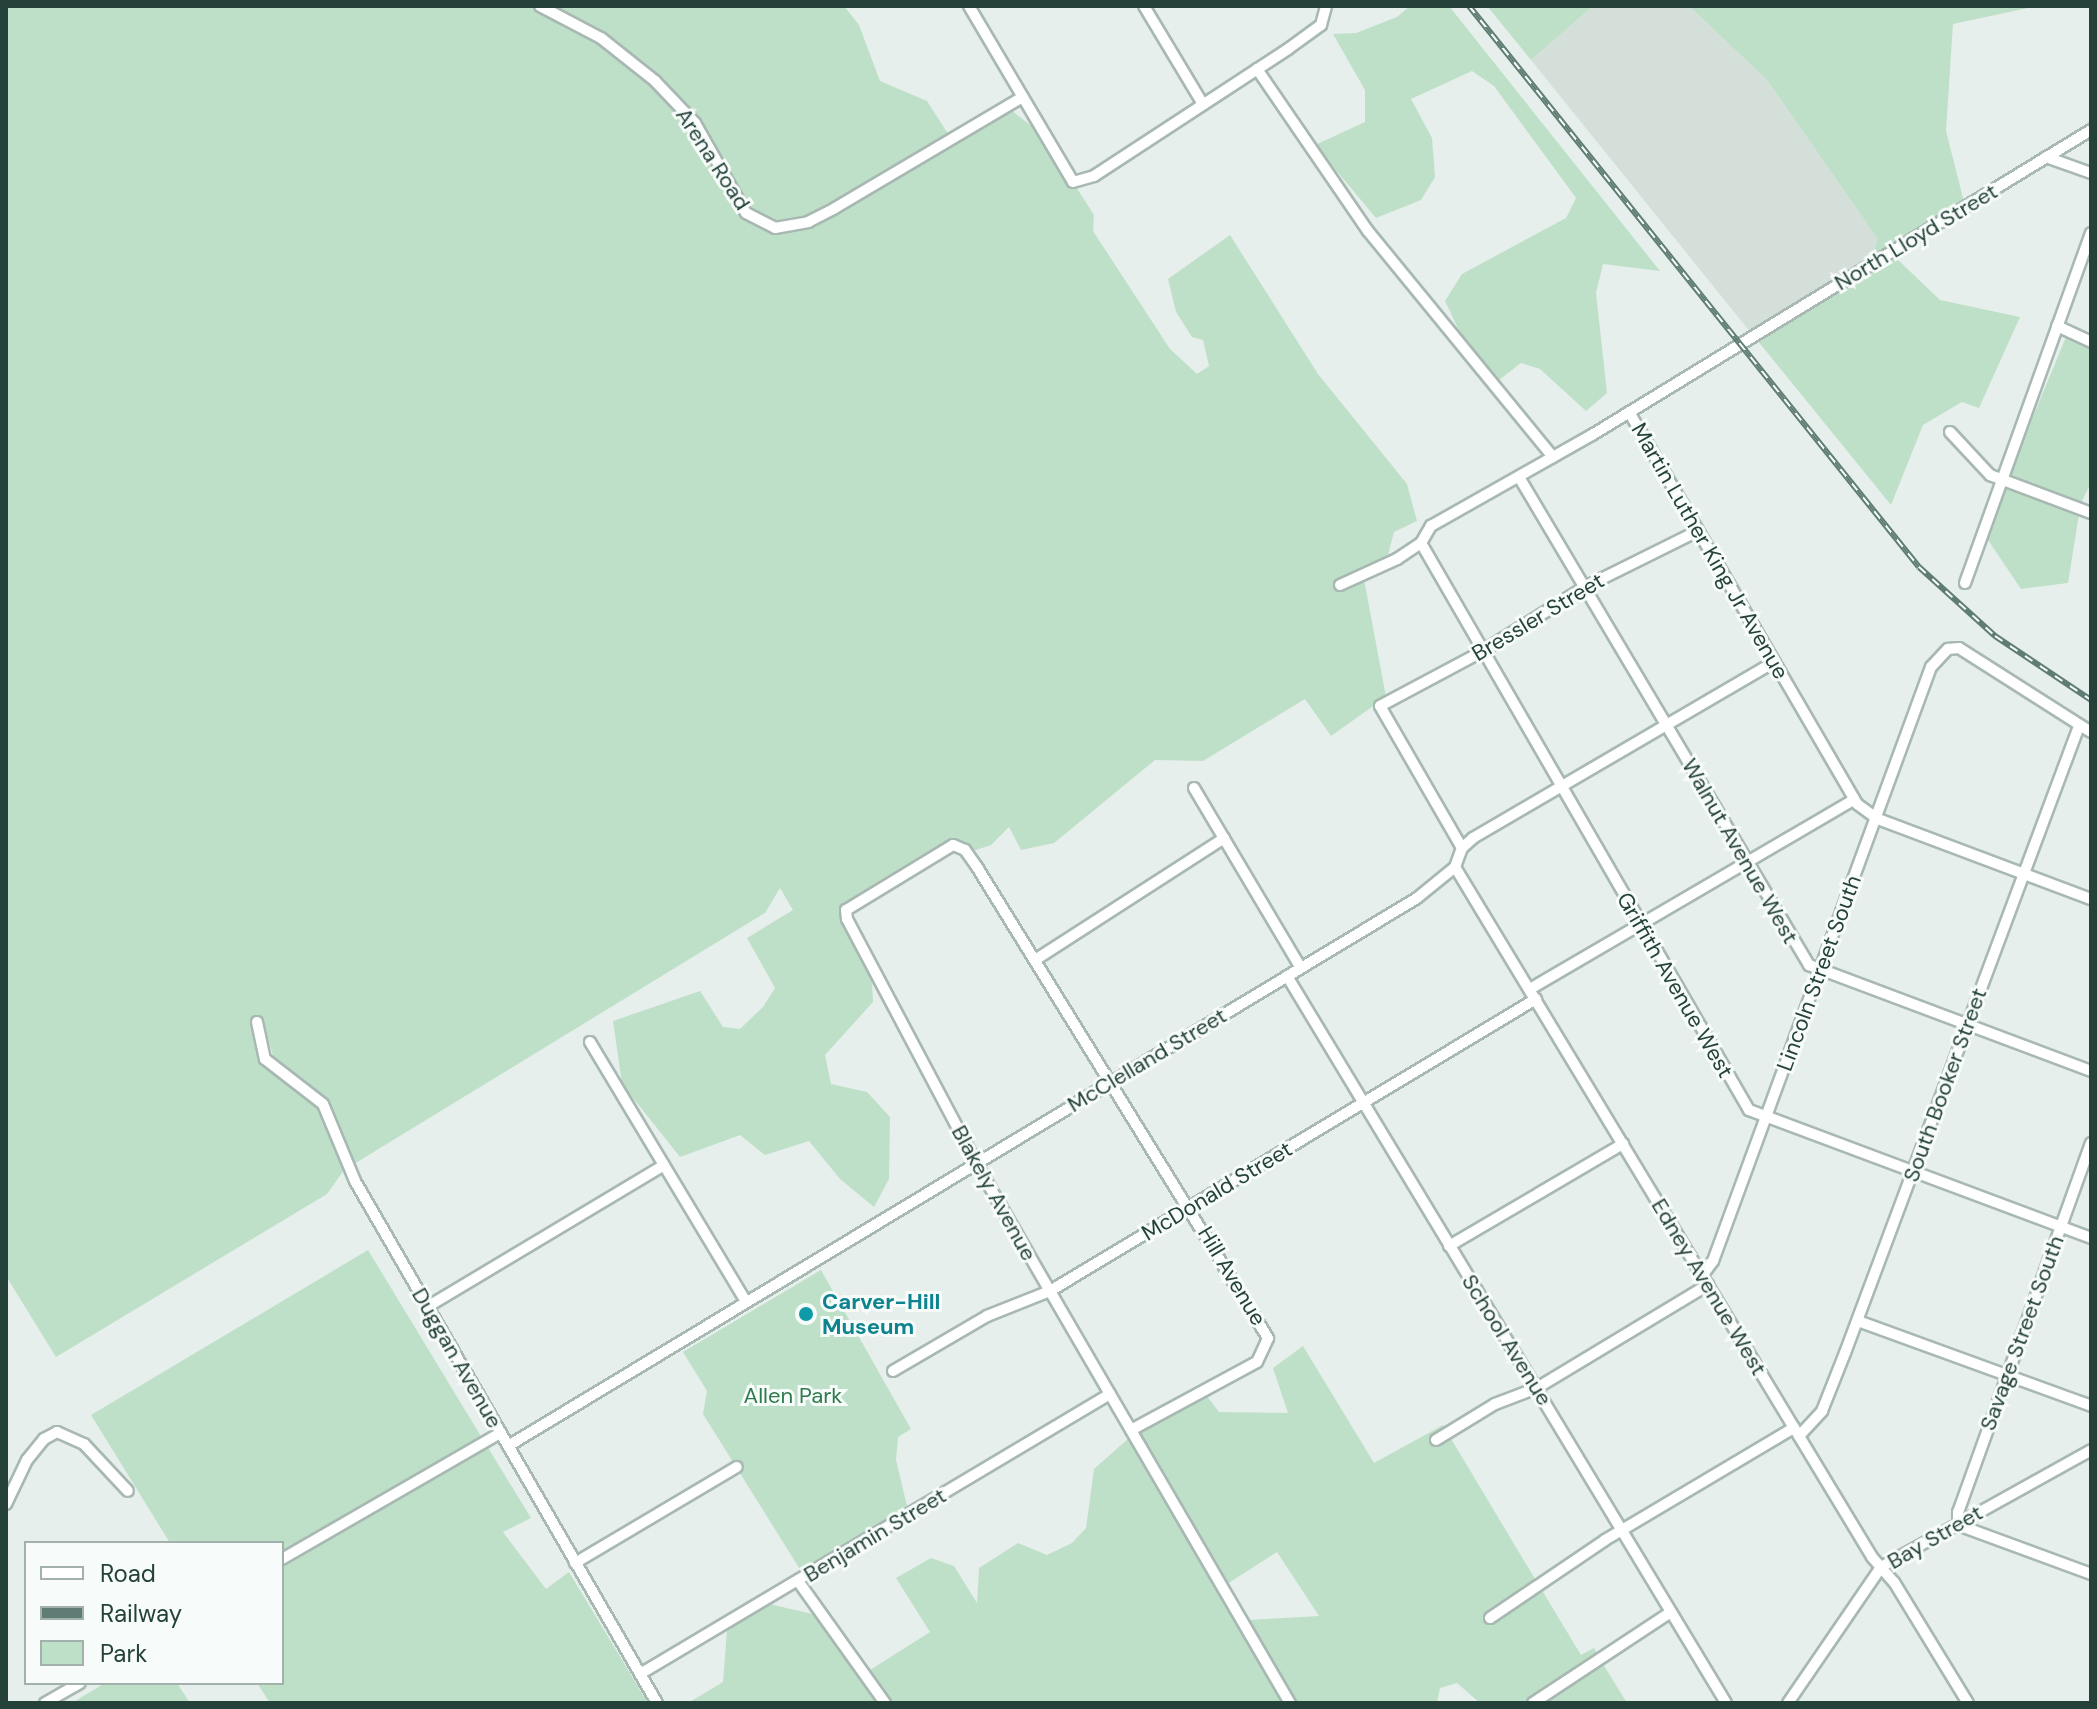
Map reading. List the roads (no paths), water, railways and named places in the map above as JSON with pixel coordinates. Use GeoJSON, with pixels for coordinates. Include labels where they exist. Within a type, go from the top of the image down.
{"type":"FeatureCollection","features":[{"type":"Feature","properties":{"kind":"street","name":"Arena Road"},"geometry":{"type":"LineString","coordinates":[[540,6],[601,38],[655,81],[695,123],[746,213],[775,228],[808,222],[835,208],[1023,97]]}},
{"type":"Feature","properties":{"kind":"street"},"geometry":{"type":"LineString","coordinates":[[969,6],[1073,182],[1094,176],[1317,29],[1326,6]]}},
{"type":"Feature","properties":{"kind":"street"},"geometry":{"type":"LineString","coordinates":[[1144,6],[1203,104]]}},
{"type":"Feature","properties":{"kind":"street"},"geometry":{"type":"LineString","coordinates":[[1257,69],[1368,231],[1553,457]]}},
{"type":"Feature","properties":{"kind":"street","name":"North Lloyd Street"},"geometry":{"type":"LineString","coordinates":[[1629,412],[2091,130]]}},
{"type":"Feature","properties":{"kind":"street"},"geometry":{"type":"LineString","coordinates":[[2046,157],[2091,173]]}},
{"type":"Feature","properties":{"kind":"street"},"geometry":{"type":"LineString","coordinates":[[1965,583],[2091,233]]}},
{"type":"Feature","properties":{"kind":"street"},"geometry":{"type":"LineString","coordinates":[[2057,326],[2091,342]]}},
{"type":"Feature","properties":{"kind":"street","name":"Martin Luther King Jr Avenue"},"geometry":{"type":"LineString","coordinates":[[1340,585],[1421,543],[1431,526],[1629,412],[1853,800],[1878,819],[2091,899]]}},
{"type":"Feature","properties":{"kind":"street"},"geometry":{"type":"LineString","coordinates":[[1950,432],[2000,480],[2091,513]]}},
{"type":"Feature","properties":{"kind":"street","name":"Walnut Avenue West"},"geometry":{"type":"LineString","coordinates":[[1519,477],[1801,954],[1820,970],[2091,1071]]}},
{"type":"Feature","properties":{"kind":"street","name":"Bressler Street"},"geometry":{"type":"LineString","coordinates":[[1462,848],[1380,706],[1481,652],[1585,587],[1698,531]]}},
{"type":"Feature","properties":{"kind":"street","name":"Griffith Avenue West"},"geometry":{"type":"LineString","coordinates":[[1421,543],[1481,652],[1749,1110],[2091,1238]]}},
{"type":"Feature","properties":{"kind":"street","name":"Lincoln Street South"},"geometry":{"type":"LineString","coordinates":[[1705,1280],[1878,819],[1931,667],[1948,649],[1959,648],[2079,726]]}},
{"type":"Feature","properties":{"kind":"street"},"geometry":{"type":"LineString","coordinates":[[1455,867],[1462,848],[1665,724],[1774,662]]}},
{"type":"Feature","properties":{"kind":"street"},"geometry":{"type":"LineString","coordinates":[[2079,726],[2091,732]]}},
{"type":"Feature","properties":{"kind":"street","name":"South Booker Street"},"geometry":{"type":"LineString","coordinates":[[1490,1618],[1623,1531],[1796,1432],[1822,1411],[2079,726]]}},
{"type":"Feature","properties":{"kind":"street"},"geometry":{"type":"LineString","coordinates":[[1194,788],[1301,968]]}},
{"type":"Feature","properties":{"kind":"street","name":"McDonald Street"},"geometry":{"type":"LineString","coordinates":[[893,1371],[987,1316],[1050,1291],[1364,1104],[1639,924],[1853,800]]}},
{"type":"Feature","properties":{"kind":"street"},"geometry":{"type":"LineString","coordinates":[[1035,960],[1224,838]]}},
{"type":"Feature","properties":{"kind":"street","name":"Blakely Avenue"},"geometry":{"type":"LineString","coordinates":[[1035,960],[958,846],[846,910],[862,952],[976,1163],[1290,1703]]}},
{"type":"Feature","properties":{"kind":"street","name":"McClelland Street"},"geometry":{"type":"LineString","coordinates":[[508,1446],[1417,898],[1455,867]]}},
{"type":"Feature","properties":{"kind":"street","name":"Edney Avenue West"},"geometry":{"type":"LineString","coordinates":[[1455,867],[1796,1432],[1968,1703]]}},
{"type":"Feature","properties":{"kind":"street","name":"Hill Avenue"},"geometry":{"type":"LineString","coordinates":[[1035,960],[1266,1334],[1266,1351],[1257,1362],[1131,1430]]}},
{"type":"Feature","properties":{"kind":"street","name":"School Avenue"},"geometry":{"type":"LineString","coordinates":[[1287,976],[1726,1703]]}},
{"type":"Feature","properties":{"kind":"street","name":"Duggan Avenue"},"geometry":{"type":"LineString","coordinates":[[257,1022],[265,1059],[323,1104],[355,1181],[657,1703]]}},
{"type":"Feature","properties":{"kind":"street"},"geometry":{"type":"LineString","coordinates":[[590,1042],[746,1302]]}},
{"type":"Feature","properties":{"kind":"street","name":"Savage Street South"},"geometry":{"type":"LineString","coordinates":[[1958,1525],[1960,1501],[2091,1143]]}},
{"type":"Feature","properties":{"kind":"street"},"geometry":{"type":"LineString","coordinates":[[1449,1246],[1623,1144]]}},
{"type":"Feature","properties":{"kind":"street"},"geometry":{"type":"LineString","coordinates":[[427,1307],[664,1165]]}},
{"type":"Feature","properties":{"kind":"street"},"geometry":{"type":"LineString","coordinates":[[1436,1440],[1495,1404],[1537,1388],[1705,1280]]}},
{"type":"Feature","properties":{"kind":"street"},"geometry":{"type":"LineString","coordinates":[[1858,1321],[2091,1406]]}},
{"type":"Feature","properties":{"kind":"street","name":"Benjamin Street"},"geometry":{"type":"LineString","coordinates":[[640,1674],[1110,1394]]}},
{"type":"Feature","properties":{"kind":"street"},"geometry":{"type":"LineString","coordinates":[[6,1504],[27,1460],[44,1439],[57,1432],[84,1444],[128,1491]]}},
{"type":"Feature","properties":{"kind":"street"},"geometry":{"type":"LineString","coordinates":[[284,1558],[500,1433]]}},
{"type":"Feature","properties":{"kind":"street","name":"Bay Street"},"geometry":{"type":"LineString","coordinates":[[1788,1703],[1881,1567],[2091,1450]]}},
{"type":"Feature","properties":{"kind":"street"},"geometry":{"type":"LineString","coordinates":[[575,1563],[737,1467]]}},
{"type":"Feature","properties":{"kind":"street"},"geometry":{"type":"LineString","coordinates":[[1958,1525],[2091,1574]]}},
{"type":"Feature","properties":{"kind":"street"},"geometry":{"type":"LineString","coordinates":[[798,1581],[885,1703]]}},
{"type":"Feature","properties":{"kind":"street"},"geometry":{"type":"LineString","coordinates":[[1533,1703],[1671,1612]]}},
{"type":"Feature","properties":{"kind":"street"},"geometry":{"type":"LineString","coordinates":[[45,1703],[76,1685]]}},
{"type":"Feature","properties":{"kind":"railway"},"geometry":{"type":"LineString","coordinates":[[1469,6],[1919,567],[1995,636],[2091,700]]}},
{"type":"Feature","properties":{"kind":"place","name":"Carver-Hill Museum"},"geometry":{"type":"Point","coordinates":[806,1314]}},
{"type":"Feature","properties":{"kind":"park label","name":"Allen Park"},"geometry":{"type":"Point","coordinates":[793,1396]}}]}
